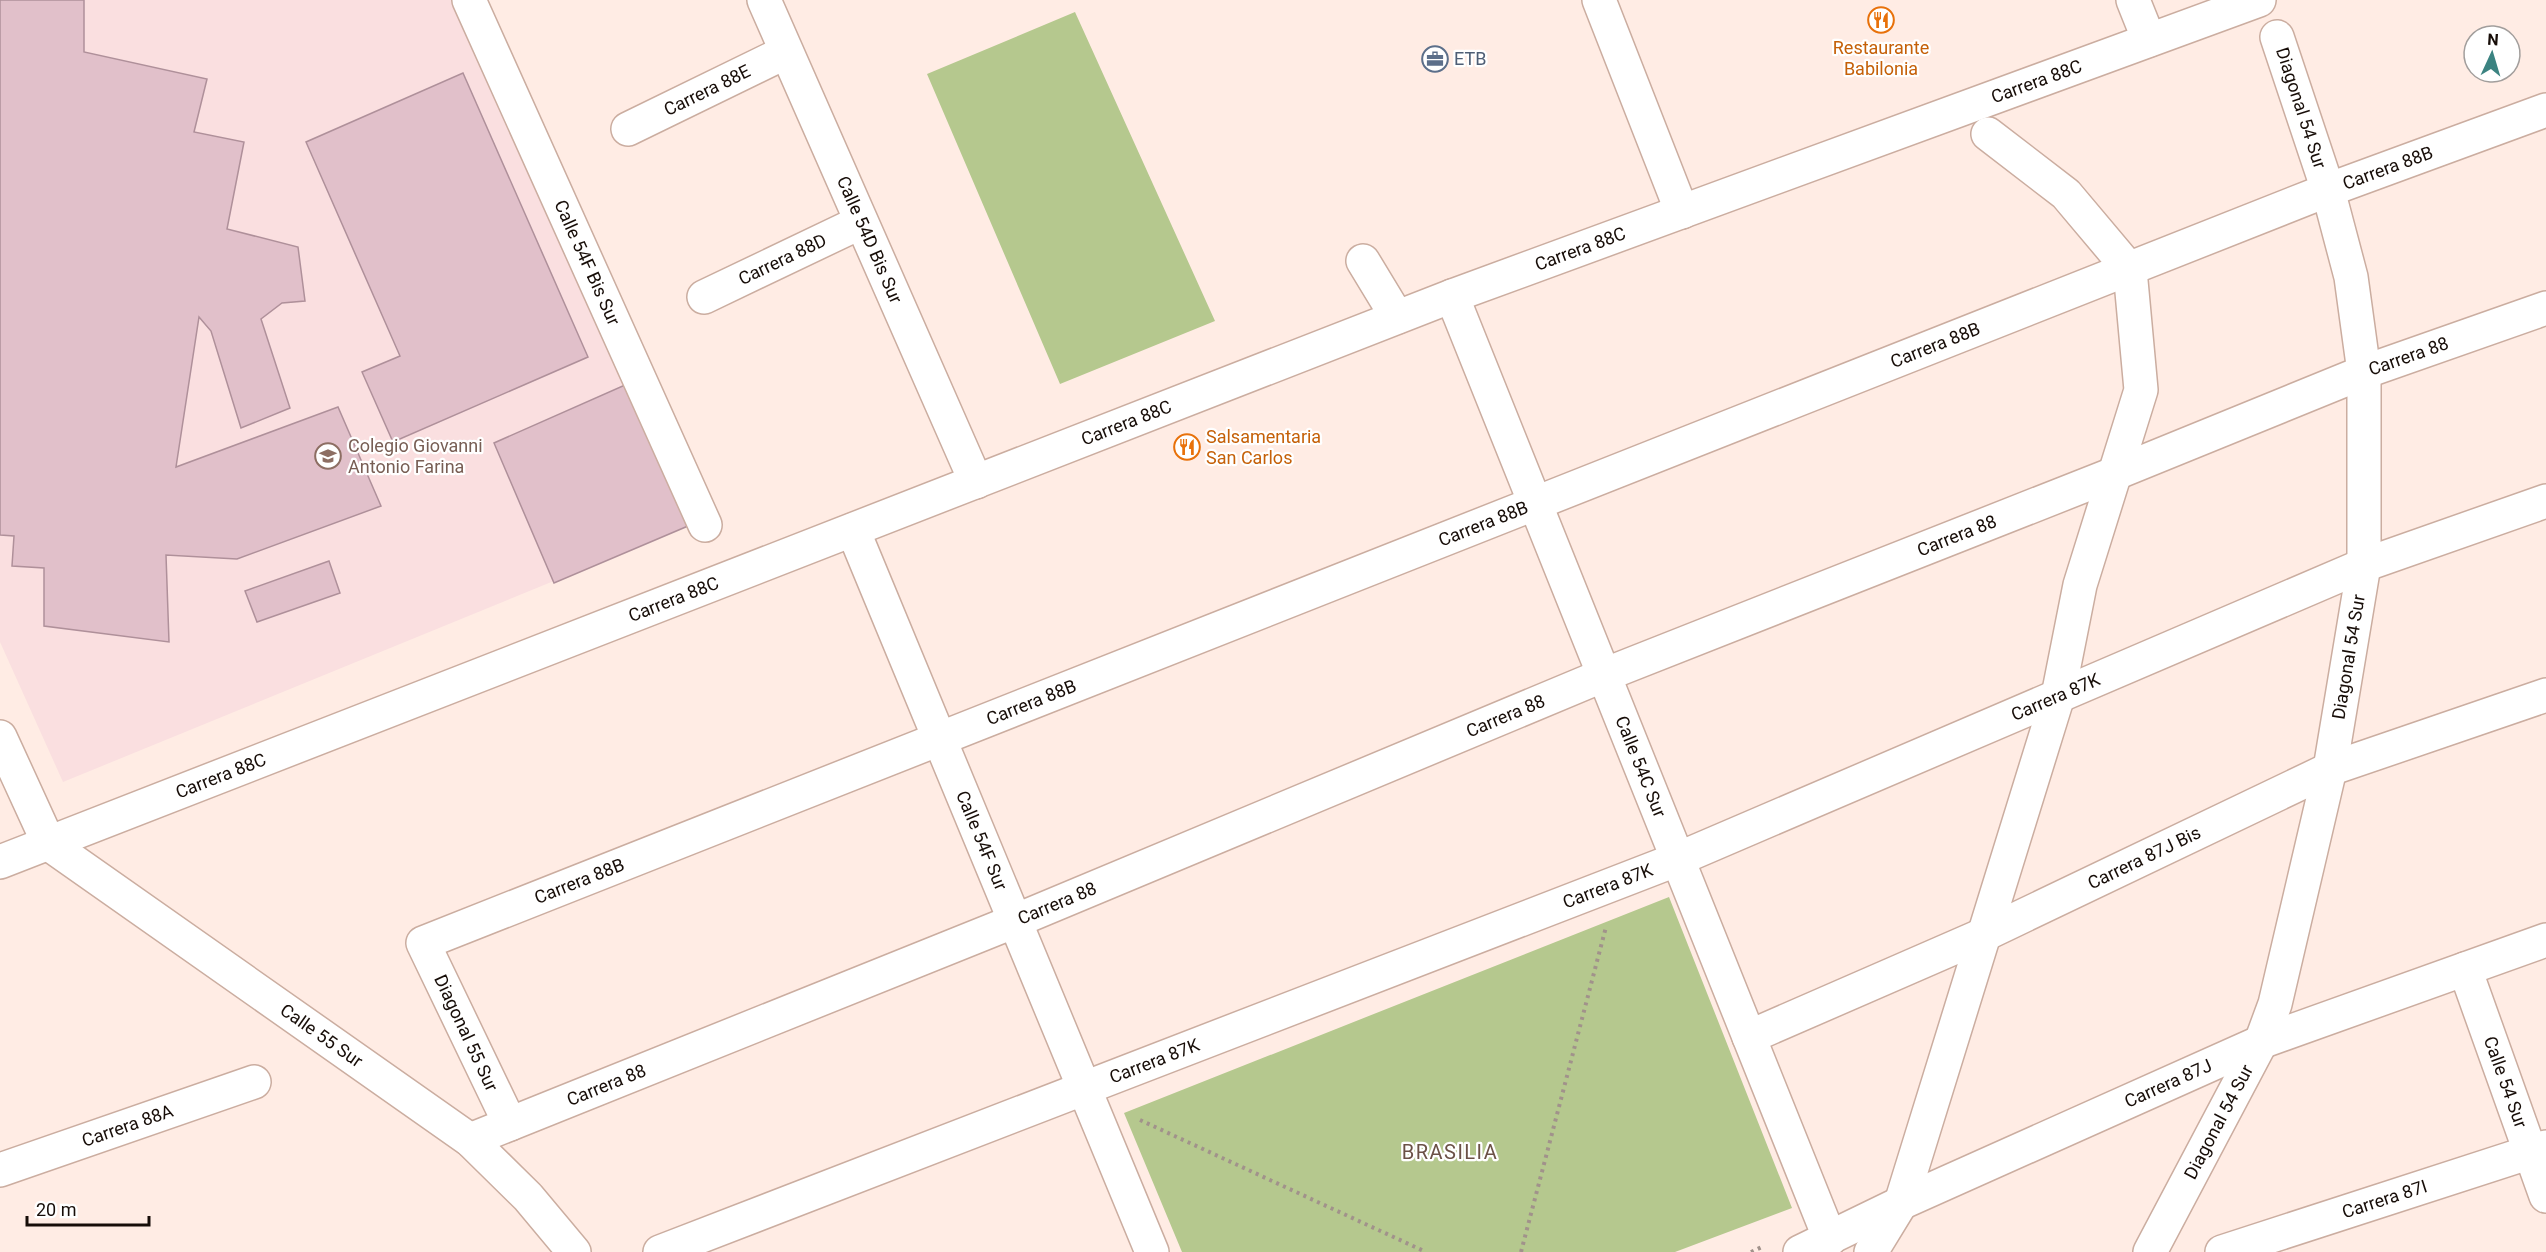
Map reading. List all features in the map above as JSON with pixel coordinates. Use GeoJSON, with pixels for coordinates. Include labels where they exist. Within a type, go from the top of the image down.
{"type":"FeatureCollection","features":[{"type":"Feature","properties":{"kind":"street","name":"Calle 54F Bis Sur"},"geometry":{"type":"LineString","coordinates":[[469,0],[705,525]]}},
{"type":"Feature","properties":{"kind":"street","name":"Calle 54D Bis Sur"},"geometry":{"type":"LineString","coordinates":[[764,0],[976,482]]}},
{"type":"Feature","properties":{"kind":"street"},"geometry":{"type":"LineString","coordinates":[[1599,0],[1682,212]]}},
{"type":"Feature","properties":{"kind":"street"},"geometry":{"type":"LineString","coordinates":[[2133,0],[2149,40]]}},
{"type":"Feature","properties":{"kind":"street","name":"Carrera 88C"},"geometry":{"type":"LineString","coordinates":[[0,862],[1452,296],[2259,0]]}},
{"type":"Feature","properties":{"kind":"street","name":"Diagonal 54 Sur"},"geometry":{"type":"LineString","coordinates":[[2150,1252],[2261,1042],[2276,1004],[2330,769],[2364,565],[2364,372],[2351,277],[2328,190],[2277,37]]}},
{"type":"Feature","properties":{"kind":"street","name":"Carrera 88E"},"geometry":{"type":"LineString","coordinates":[[628,129],[786,51]]}},
{"type":"Feature","properties":{"kind":"street","name":"Carrera 88B"},"geometry":{"type":"LineString","coordinates":[[423,943],[2328,190],[2546,110]]}},
{"type":"Feature","properties":{"kind":"street"},"geometry":{"type":"LineString","coordinates":[[1871,1252],[1901,1203],[2058,696],[2080,585],[2141,390],[2130,270],[2066,194],[1988,134]]}},
{"type":"Feature","properties":{"kind":"street","name":"Carrera 88D"},"geometry":{"type":"LineString","coordinates":[[704,297],[861,222]]}},
{"type":"Feature","properties":{"kind":"street"},"geometry":{"type":"LineString","coordinates":[[1363,261],[1397,317]]}},
{"type":"Feature","properties":{"kind":"street","name":"Calle 54C Sur"},"geometry":{"type":"LineString","coordinates":[[1452,296],[1830,1239]]}},
{"type":"Feature","properties":{"kind":"street","name":"Carrera 88"},"geometry":{"type":"LineString","coordinates":[[470,1140],[1015,921],[1604,675],[2116,473],[2364,372],[2546,308]]}},
{"type":"Feature","properties":{"kind":"street","name":"Carrera 87K"},"geometry":{"type":"LineString","coordinates":[[660,1252],[1678,859],[2364,565],[2546,501]]}},
{"type":"Feature","properties":{"kind":"street","name":"Calle 54F Sur"},"geometry":{"type":"LineString","coordinates":[[853,530],[1152,1252]]}},
{"type":"Feature","properties":{"kind":"street","name":"Carrera 87J Bis"},"geometry":{"type":"LineString","coordinates":[[1749,1037],[1983,935],[2330,769],[2546,695]]}},
{"type":"Feature","properties":{"kind":"street"},"geometry":{"type":"LineString","coordinates":[[0,737],[49,844]]}},
{"type":"Feature","properties":{"kind":"street","name":"Calle 55 Sur"},"geometry":{"type":"LineString","coordinates":[[49,844],[470,1140],[528,1197],[574,1252]]}},
{"type":"Feature","properties":{"kind":"street","name":"Carrera 87J"},"geometry":{"type":"LineString","coordinates":[[1800,1252],[1901,1203],[2261,1042],[2546,940]]}},
{"type":"Feature","properties":{"kind":"street","name":"Diagonal 55 Sur"},"geometry":{"type":"LineString","coordinates":[[423,943],[510,1124]]}},
{"type":"Feature","properties":{"kind":"street","name":"Calle 54 Sur"},"geometry":{"type":"LineString","coordinates":[[2465,969],[2538,1150],[2546,1196]]}},
{"type":"Feature","properties":{"kind":"street","name":"Carrera 88A"},"geometry":{"type":"LineString","coordinates":[[0,1170],[254,1082]]}},
{"type":"Feature","properties":{"kind":"street","name":"Carrera 87I"},"geometry":{"type":"LineString","coordinates":[[2222,1252],[2538,1150]]}},
{"type":"Feature","properties":{"kind":"path"},"geometry":{"type":"LineString","coordinates":[[1521,1252],[1617,882]]}},
{"type":"Feature","properties":{"kind":"path"},"geometry":{"type":"LineString","coordinates":[[1135,1118],[1426,1252]]}},
{"type":"Feature","properties":{"kind":"shaded area","name":"Colegio Giovanni Antonio Farina"},"geometry":{"type":"Polygon","coordinates":[[[0,0],[453,0],[688,526],[63,782],[0,642],[0,0]]]}},
{"type":"Feature","properties":{"kind":"green space"},"geometry":{"type":"Polygon","coordinates":[[[1075,12],[1215,321],[1060,384],[927,74],[1075,12]]]}},
{"type":"Feature","properties":{"kind":"green space"},"geometry":{"type":"Polygon","coordinates":[[[1669,897],[1792,1208],[1675,1252],[1182,1252],[1124,1113],[1669,897]]]}},
{"type":"Feature","properties":{"kind":"building"},"geometry":{"type":"Polygon","coordinates":[[[0,0],[84,0],[84,52],[207,79],[194,132],[244,142],[227,229],[298,247],[305,301],[282,303],[261,319],[290,408],[241,428],[211,331],[199,317],[176,467],[338,407],[381,506],[237,559],[166,555],[169,642],[44,626],[44,568],[12,566],[14,536],[0,535],[0,0]]]}},
{"type":"Feature","properties":{"kind":"building"},"geometry":{"type":"Polygon","coordinates":[[[463,73],[588,357],[393,442],[362,372],[400,356],[306,142],[463,73]]]}},
{"type":"Feature","properties":{"kind":"building"},"geometry":{"type":"Polygon","coordinates":[[[625,385],[688,526],[554,583],[494,443],[625,385]]]}},
{"type":"Feature","properties":{"kind":"building"},"geometry":{"type":"Polygon","coordinates":[[[329,561],[340,593],[257,622],[245,591],[329,561]]]}},
{"type":"Feature","properties":{"kind":"place","name":"Restaurante Babilonia"},"geometry":{"type":"Point","coordinates":[1881,20]}},
{"type":"Feature","properties":{"kind":"place","name":"ETB"},"geometry":{"type":"Point","coordinates":[1435,59]}},
{"type":"Feature","properties":{"kind":"place","name":"Salsamentaria San Carlos"},"geometry":{"type":"Point","coordinates":[1187,447]}},
{"type":"Feature","properties":{"kind":"place","name":"Colegio Giovanni Antonio Farina"},"geometry":{"type":"Point","coordinates":[328,456]}},
{"type":"Feature","properties":{"kind":"district","name":"BRASILIA"},"geometry":{"type":"Point","coordinates":[1450,1152]}}]}
